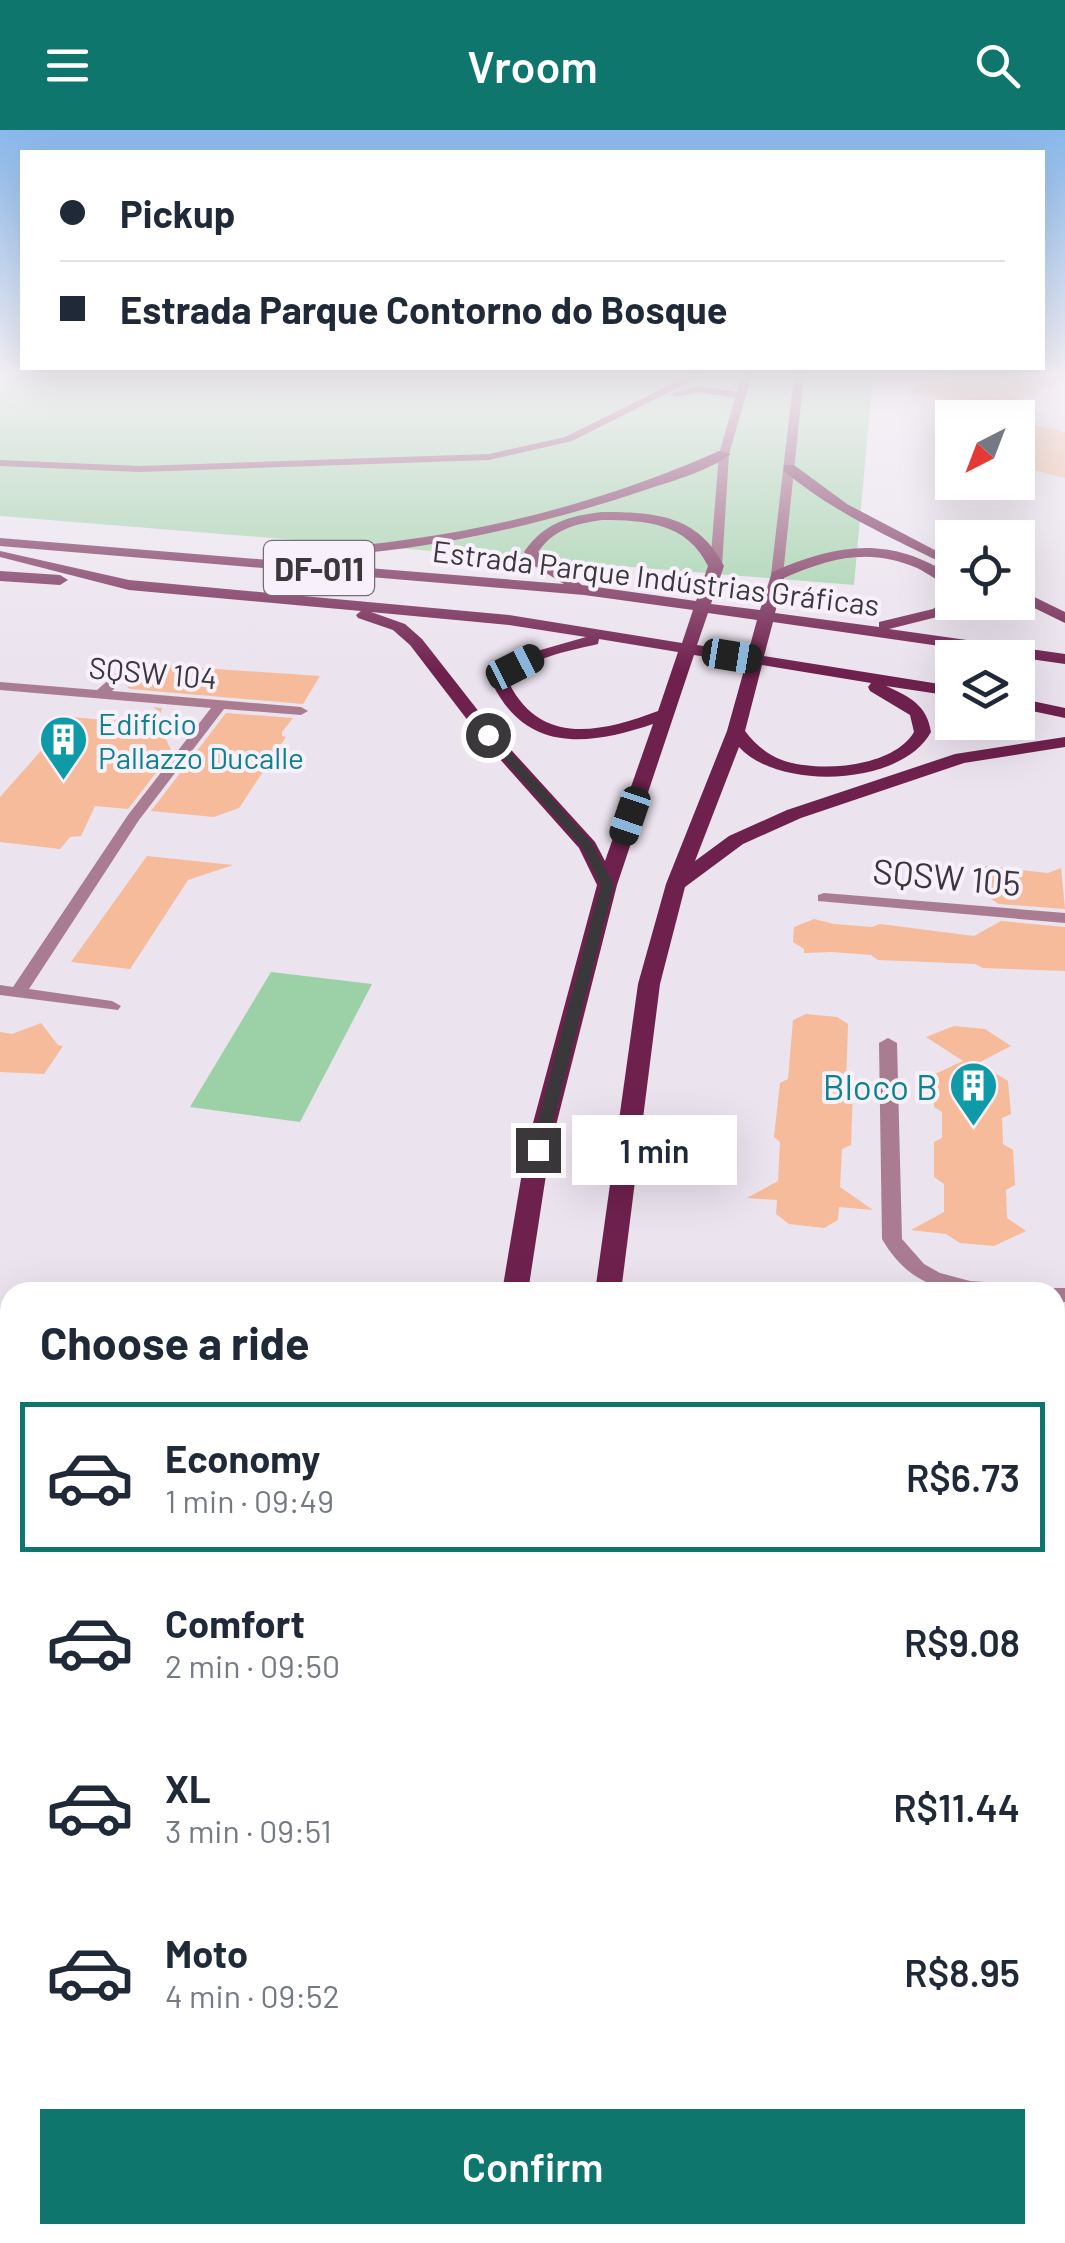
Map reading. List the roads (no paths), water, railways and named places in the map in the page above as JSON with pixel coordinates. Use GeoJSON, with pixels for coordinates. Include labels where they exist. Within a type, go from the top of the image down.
{"type":"FeatureCollection","features":[{"type":"Feature","properties":{"kind":"main road"},"geometry":{"type":"LineString","coordinates":[[175,556],[360,552],[421,544],[638,490],[677,474]]}},
{"type":"Feature","properties":{"kind":"main road"},"geometry":{"type":"LineString","coordinates":[[517,1282],[538,1150],[607,885],[716,566],[723,474]]}},
{"type":"Feature","properties":{"kind":"main road"},"geometry":{"type":"LineString","coordinates":[[609,1282],[622,1160],[649,984],[676,884],[736,731],[777,575],[788,474]]}},
{"type":"Feature","properties":{"kind":"main road"},"geometry":{"type":"LineString","coordinates":[[795,474],[845,510],[935,554]]}},
{"type":"Feature","properties":{"kind":"main road"},"geometry":{"type":"LineString","coordinates":[[584,590],[538,562],[531,552],[535,541],[556,526],[585,518],[622,516],[687,530],[704,542],[716,566]]}},
{"type":"Feature","properties":{"kind":"main road","name":"Estrada Parque Indústrias Gráficas"},"geometry":{"type":"LineString","coordinates":[[0,542],[584,590],[1065,659]]}},
{"type":"Feature","properties":{"kind":"main road","name":"Estrada Parque Indústrias Gráficas"},"geometry":{"type":"LineString","coordinates":[[0,553],[130,585]]}},
{"type":"Feature","properties":{"kind":"main road"},"geometry":{"type":"LineString","coordinates":[[777,575],[830,554],[865,553],[911,560],[935,573]]}},
{"type":"Feature","properties":{"kind":"main road","name":"Estrada Parque Indústrias Gráficas"},"geometry":{"type":"LineString","coordinates":[[0,576],[509,620],[935,688]]}},
{"type":"Feature","properties":{"kind":"main road"},"geometry":{"type":"LineString","coordinates":[[311,601],[399,628],[416,642],[488,735],[588,846],[607,885]]}},
{"type":"Feature","properties":{"kind":"main road"},"geometry":{"type":"LineString","coordinates":[[1035,603],[1065,618]]}},
{"type":"Feature","properties":{"kind":"main road"},"geometry":{"type":"LineString","coordinates":[[846,627],[920,619],[935,613]]}},
{"type":"Feature","properties":{"kind":"main road"},"geometry":{"type":"LineString","coordinates":[[611,638],[554,649],[515,667],[500,683],[513,710],[530,724],[567,734],[628,730],[665,714]]}},
{"type":"Feature","properties":{"kind":"main road"},"geometry":{"type":"LineString","coordinates":[[736,731],[762,758],[813,771],[875,764],[903,753],[921,737],[920,714],[906,702],[849,674]]}},
{"type":"Feature","properties":{"kind":"main road"},"geometry":{"type":"LineString","coordinates":[[1035,706],[1065,712]]}},
{"type":"Feature","properties":{"kind":"main road"},"geometry":{"type":"LineString","coordinates":[[676,884],[736,840],[794,814],[961,758],[1065,742]]}},
{"type":"Feature","properties":{"kind":"street"},"geometry":{"type":"LineString","coordinates":[[102,694],[128,667]]}},
{"type":"Feature","properties":{"kind":"street","name":"SQSW 104"},"geometry":{"type":"LineString","coordinates":[[0,686],[301,711]]}},
{"type":"Feature","properties":{"kind":"street"},"geometry":{"type":"LineString","coordinates":[[112,1006],[9,991],[219,706]]}},
{"type":"Feature","properties":{"kind":"street","name":"SQSW 105"},"geometry":{"type":"LineString","coordinates":[[824,898],[1065,918]]}},
{"type":"Feature","properties":{"kind":"street"},"geometry":{"type":"LineString","coordinates":[[888,1044],[892,1239],[896,1250],[912,1266],[947,1282]]}},
{"type":"Feature","properties":{"kind":"place","name":"Edifício Pallazzo Ducalle"},"geometry":{"type":"Point","coordinates":[63,782]}},
{"type":"Feature","properties":{"kind":"place","name":"Bloco B"},"geometry":{"type":"Point","coordinates":[973,1128]}}]}
